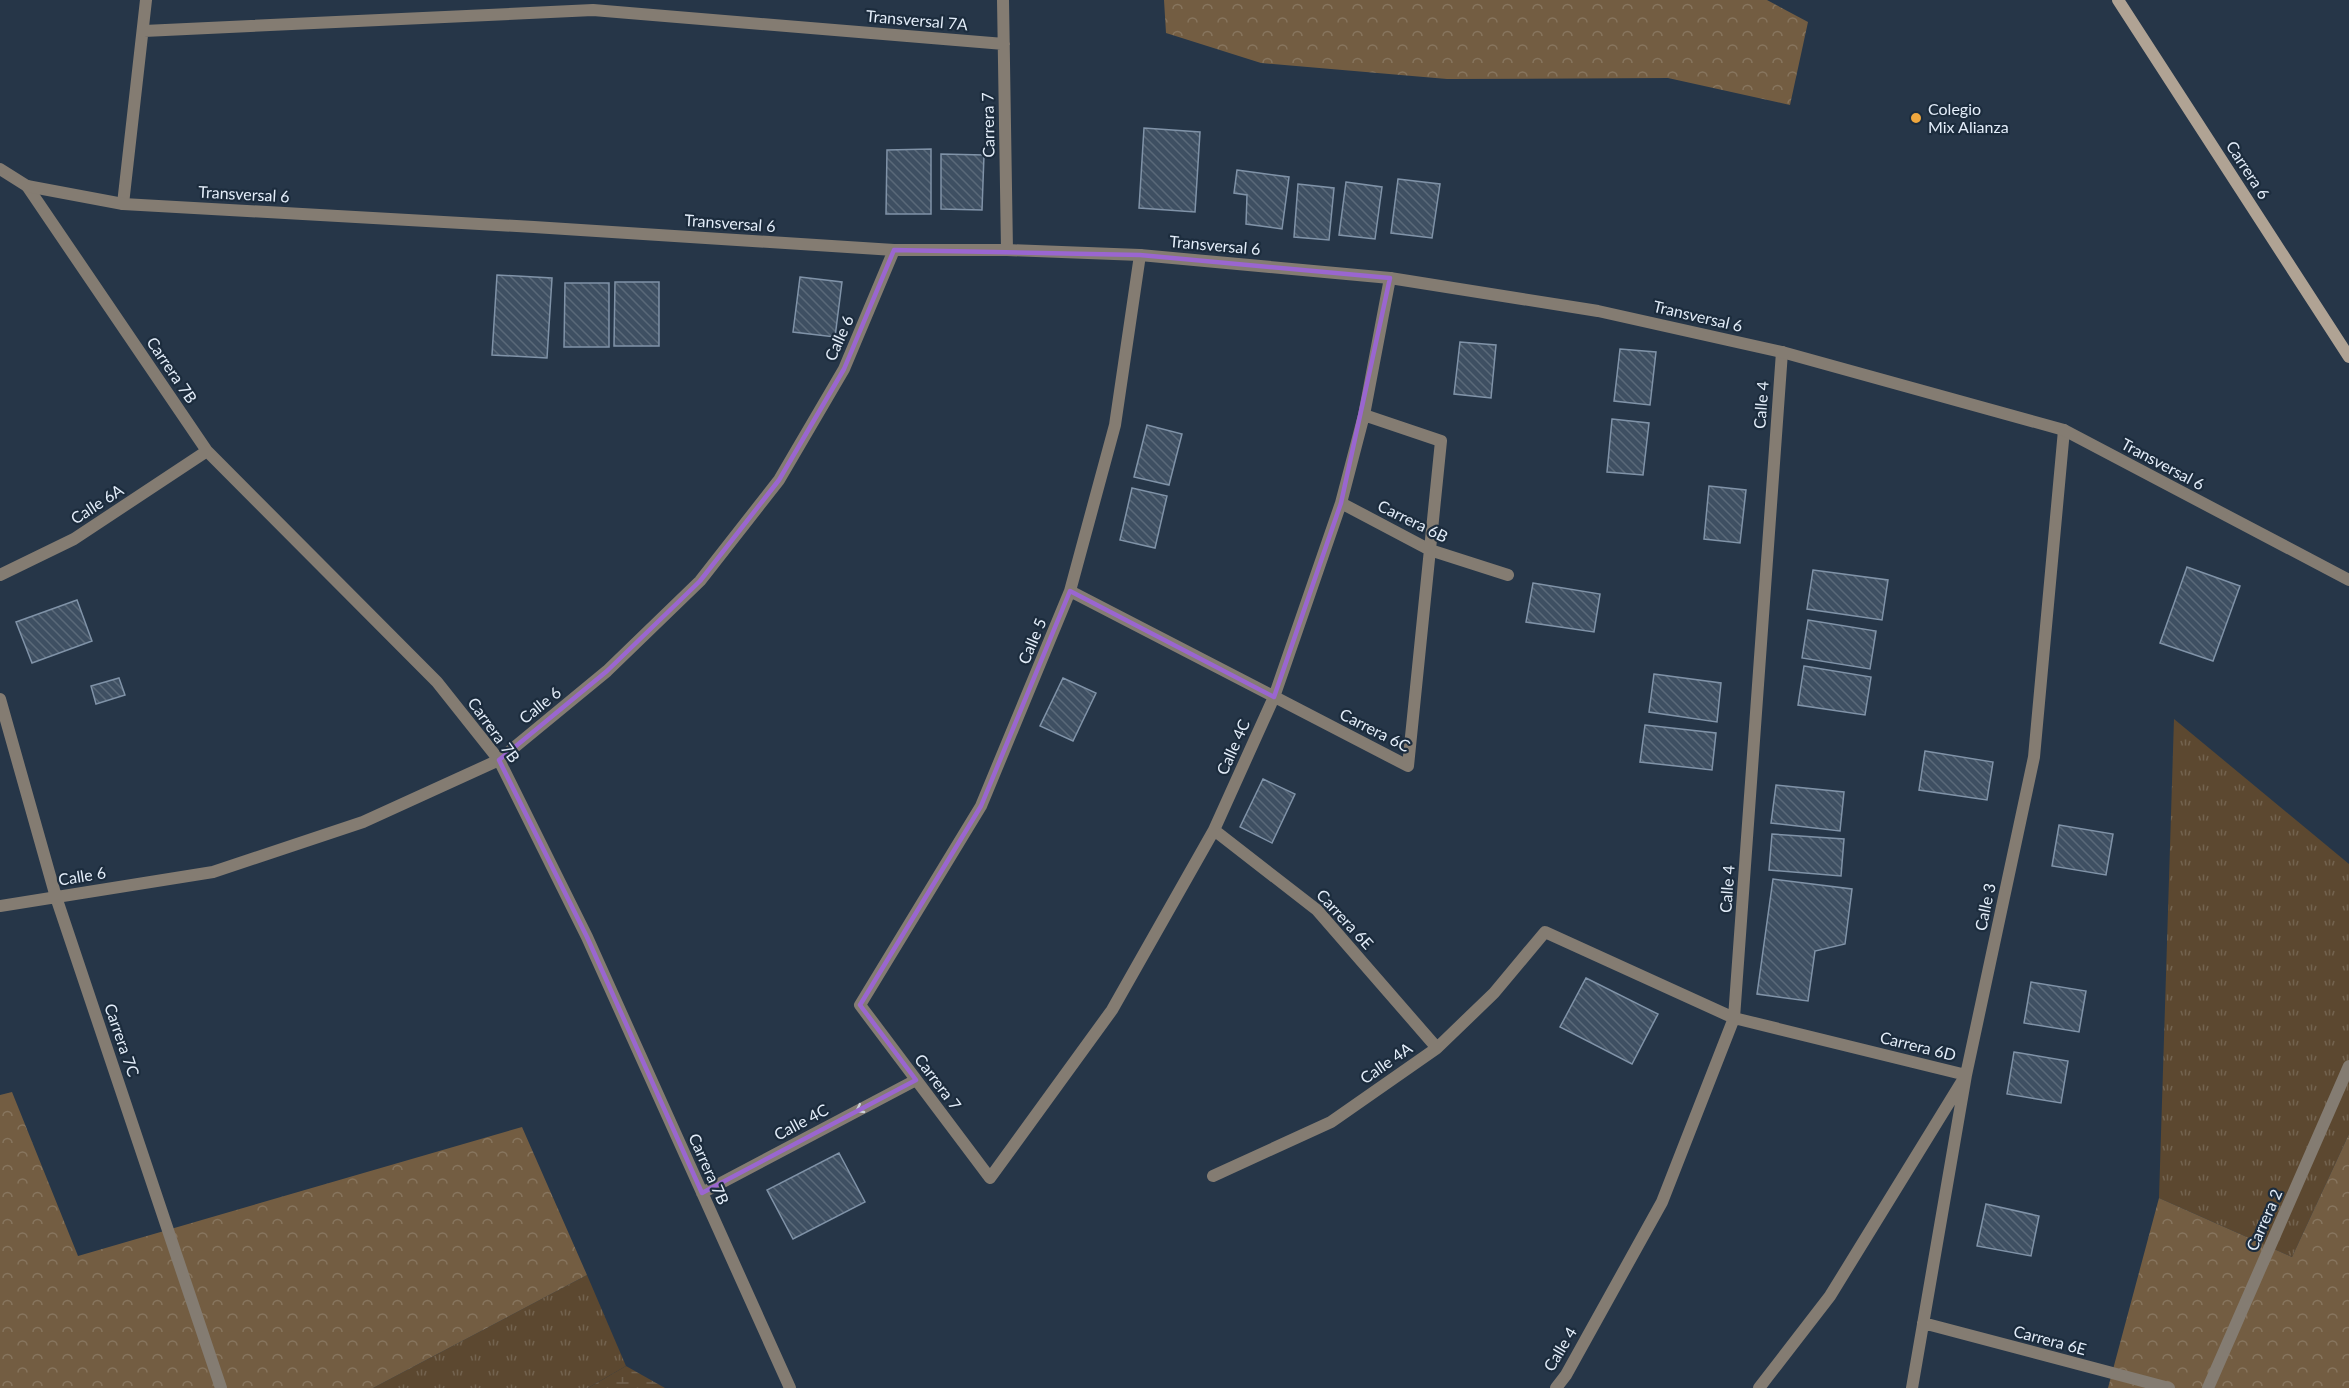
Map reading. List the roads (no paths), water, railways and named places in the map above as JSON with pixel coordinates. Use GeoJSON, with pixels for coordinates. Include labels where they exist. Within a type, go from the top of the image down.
{"type":"FeatureCollection","features":[{"type":"Feature","properties":{"kind":"main road","name":"Carrera 6"},"geometry":{"type":"LineString","coordinates":[[2118,0],[2349,357]]}},
{"type":"Feature","properties":{"kind":"street"},"geometry":{"type":"LineString","coordinates":[[123,204],[146,0]]}},
{"type":"Feature","properties":{"kind":"street","name":"Carrera 7"},"geometry":{"type":"LineString","coordinates":[[1003,0],[1007,250]]}},
{"type":"Feature","properties":{"kind":"street","name":"Transversal 7A"},"geometry":{"type":"LineString","coordinates":[[144,31],[592,10],[1004,44]]}},
{"type":"Feature","properties":{"kind":"street"},"geometry":{"type":"LineString","coordinates":[[0,169],[27,186]]}},
{"type":"Feature","properties":{"kind":"street","name":"Transversal 6"},"geometry":{"type":"LineString","coordinates":[[27,186],[123,204],[522,226],[894,250],[1007,250],[1140,255],[1390,278],[1598,310],[1782,352],[2064,430],[2349,580]]}},
{"type":"Feature","properties":{"kind":"street","name":"Carrera 7B"},"geometry":{"type":"LineString","coordinates":[[27,186],[207,451],[437,682],[499,760],[587,937],[790,1388]]}},
{"type":"Feature","properties":{"kind":"street","name":"Calle 6"},"geometry":{"type":"LineString","coordinates":[[0,906],[213,872],[363,822],[499,760],[607,671],[700,581],[772,489],[844,369],[894,250]]}},
{"type":"Feature","properties":{"kind":"street","name":"Calle 5"},"geometry":{"type":"LineString","coordinates":[[860,1005],[981,806],[1070,591],[1115,425],[1140,255]]}},
{"type":"Feature","properties":{"kind":"street","name":"Calle 4C"},"geometry":{"type":"LineString","coordinates":[[990,1178],[1112,1010],[1214,830],[1274,697],[1341,502],[1364,415],[1390,278]]}},
{"type":"Feature","properties":{"kind":"street","name":"Calle 4"},"geometry":{"type":"LineString","coordinates":[[1556,1388],[1566,1375],[1662,1202],[1734,1018],[1782,352]]}},
{"type":"Feature","properties":{"kind":"street","name":"Carrera 6C"},"geometry":{"type":"LineString","coordinates":[[1070,591],[1408,766],[1441,441],[1364,415]]}},
{"type":"Feature","properties":{"kind":"street","name":"Calle 3"},"geometry":{"type":"LineString","coordinates":[[1912,1388],[1966,1075],[2034,757],[2064,430]]}},
{"type":"Feature","properties":{"kind":"street","name":"Calle 6A"},"geometry":{"type":"LineString","coordinates":[[0,575],[74,539],[207,451]]}},
{"type":"Feature","properties":{"kind":"street","name":"Carrera 6B"},"geometry":{"type":"LineString","coordinates":[[1341,502],[1430,550],[1508,575]]}},
{"type":"Feature","properties":{"kind":"street","name":"Carrera 7C"},"geometry":{"type":"LineString","coordinates":[[0,699],[56,897],[221,1388]]}},
{"type":"Feature","properties":{"kind":"street","name":"Carrera 6E"},"geometry":{"type":"LineString","coordinates":[[1214,830],[1317,910],[1437,1048]]}},
{"type":"Feature","properties":{"kind":"street","name":"Carrera 6D"},"geometry":{"type":"LineString","coordinates":[[1545,932],[1734,1018],[1966,1075],[1830,1296],[1759,1388]]}},
{"type":"Feature","properties":{"kind":"street","name":"Calle 4A"},"geometry":{"type":"LineString","coordinates":[[1213,1176],[1331,1122],[1437,1048],[1494,993],[1545,932]]}},
{"type":"Feature","properties":{"kind":"street","name":"Carrera 7"},"geometry":{"type":"LineString","coordinates":[[860,1005],[990,1178]]}},
{"type":"Feature","properties":{"kind":"street","name":"Carrera 2"},"geometry":{"type":"LineString","coordinates":[[2208,1388],[2349,1066]]}},
{"type":"Feature","properties":{"kind":"street","name":"Calle 4C"},"geometry":{"type":"LineString","coordinates":[[702,1193],[916,1080]]}},
{"type":"Feature","properties":{"kind":"street","name":"Carrera 6E"},"geometry":{"type":"LineString","coordinates":[[1923,1323],[2169,1388]]}},
{"type":"Feature","properties":{"kind":"place","name":"Colegio Mix Alianza"},"geometry":{"type":"Point","coordinates":[1916,118]}}]}
